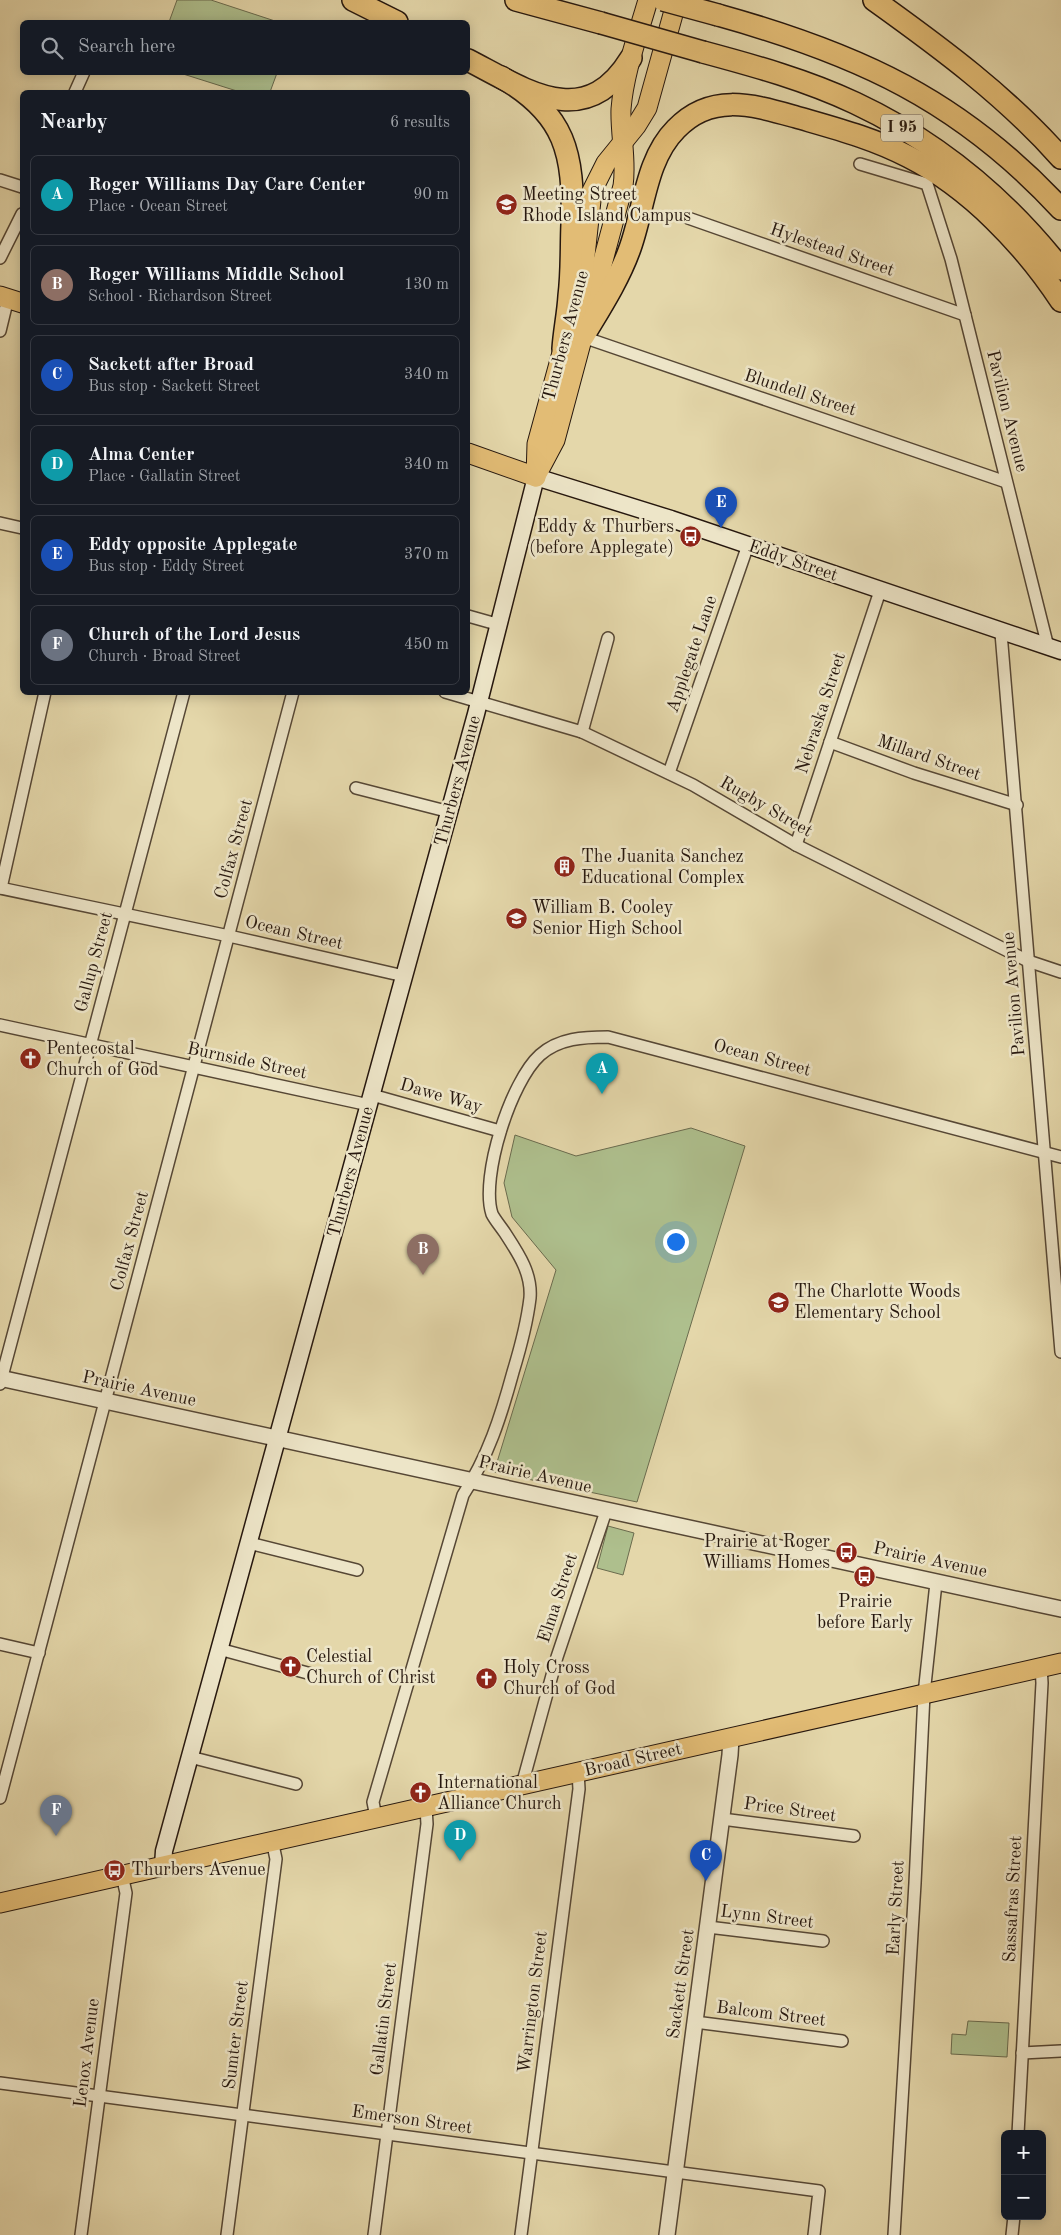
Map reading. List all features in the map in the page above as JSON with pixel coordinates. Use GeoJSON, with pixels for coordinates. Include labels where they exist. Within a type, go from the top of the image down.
{"type":"FeatureCollection","features":[{"type":"Feature","properties":{"kind":"highway"},"geometry":{"type":"LineString","coordinates":[[353,0],[393,20]]}},
{"type":"Feature","properties":{"kind":"highway","name":"I 95"},"geometry":{"type":"LineString","coordinates":[[516,0],[769,70],[834,94],[875,113],[916,136],[952,161],[988,191],[1022,223],[1061,269]]}},
{"type":"Feature","properties":{"kind":"highway","name":"I 95"},"geometry":{"type":"LineString","coordinates":[[663,0],[791,36],[835,52],[877,71],[957,117],[994,145],[1028,175],[1061,209]]}},
{"type":"Feature","properties":{"kind":"highway"},"geometry":{"type":"LineString","coordinates":[[874,0],[997,93],[1028,122],[1061,158]]}},
{"type":"Feature","properties":{"kind":"highway"},"geometry":{"type":"LineString","coordinates":[[470,61],[545,98],[574,101],[587,98],[606,88],[617,78],[631,58]]}},
{"type":"Feature","properties":{"kind":"highway"},"geometry":{"type":"LineString","coordinates":[[501,77],[522,90],[549,117],[563,141],[570,164],[572,192],[570,279],[563,349]]}},
{"type":"Feature","properties":{"kind":"highway"},"geometry":{"type":"LineString","coordinates":[[583,337],[619,274],[629,251],[652,171],[662,146],[676,128],[696,114],[707,109],[732,104],[759,107],[869,138],[911,158],[949,183],[997,224],[1030,261],[1061,301]]}},
{"type":"Feature","properties":{"kind":"main road","name":"Thurbers Avenue"},"geometry":{"type":"LineString","coordinates":[[163,1866],[164,1851],[219,1649],[480,702],[536,477],[555,440],[623,186],[625,165],[622,143],[622,98],[631,58],[648,0]]}},
{"type":"Feature","properties":{"kind":"main road","name":"Thurbers Avenue"},"geometry":{"type":"LineString","coordinates":[[536,477],[536,444],[581,294],[592,191],[602,170],[636,126],[647,108],[677,0]]}},
{"type":"Feature","properties":{"kind":"main road","name":"Eddy Street"},"geometry":{"type":"LineString","coordinates":[[470,454],[536,477],[748,545],[1054,649]]}},
{"type":"Feature","properties":{"kind":"main road","name":"Broad Street"},"geometry":{"type":"LineString","coordinates":[[0,1903],[1061,1663]]}},
{"type":"Feature","properties":{"kind":"street"},"geometry":{"type":"LineString","coordinates":[[76,90],[83,75]]}},
{"type":"Feature","properties":{"kind":"street","name":"Pavilion Avenue"},"geometry":{"type":"LineString","coordinates":[[860,164],[927,184],[951,260],[1006,482],[1054,649]]}},
{"type":"Feature","properties":{"kind":"street"},"geometry":{"type":"LineString","coordinates":[[0,180],[20,186]]}},
{"type":"Feature","properties":{"kind":"street"},"geometry":{"type":"LineString","coordinates":[[0,258],[20,218]]}},
{"type":"Feature","properties":{"kind":"street","name":"Hylestead Street"},"geometry":{"type":"LineString","coordinates":[[688,218],[965,315]]}},
{"type":"Feature","properties":{"kind":"street"},"geometry":{"type":"LineString","coordinates":[[0,331],[10,299]]}},
{"type":"Feature","properties":{"kind":"street","name":"Blundell Street"},"geometry":{"type":"LineString","coordinates":[[583,337],[1006,482]]}},
{"type":"Feature","properties":{"kind":"street"},"geometry":{"type":"LineString","coordinates":[[0,523],[20,528]]}},
{"type":"Feature","properties":{"kind":"street","name":"Applegate Lane"},"geometry":{"type":"LineString","coordinates":[[669,774],[748,545]]}},
{"type":"Feature","properties":{"kind":"street","name":"Nebraska Street"},"geometry":{"type":"LineString","coordinates":[[796,846],[880,591]]}},
{"type":"Feature","properties":{"kind":"street"},"geometry":{"type":"LineString","coordinates":[[470,617],[500,625]]}},
{"type":"Feature","properties":{"kind":"street","name":"Pavilion Avenue"},"geometry":{"type":"LineString","coordinates":[[1001,632],[1061,1352]]}},
{"type":"Feature","properties":{"kind":"street"},"geometry":{"type":"LineString","coordinates":[[582,732],[608,638]]}},
{"type":"Feature","properties":{"kind":"street"},"geometry":{"type":"LineString","coordinates":[[1,888],[44,695]]}},
{"type":"Feature","properties":{"kind":"street","name":"Gallup Street"},"geometry":{"type":"LineString","coordinates":[[1,1381],[183,695]]}},
{"type":"Feature","properties":{"kind":"street","name":"Colfax Street"},"geometry":{"type":"LineString","coordinates":[[0,1798],[293,695]]}},
{"type":"Feature","properties":{"kind":"street","name":"Rugby Street"},"geometry":{"type":"LineString","coordinates":[[456,695],[582,732],[693,785],[796,846],[1028,962],[1061,972]]}},
{"type":"Feature","properties":{"kind":"street","name":"Millard Street"},"geometry":{"type":"LineString","coordinates":[[830,742],[1016,805]]}},
{"type":"Feature","properties":{"kind":"street"},"geometry":{"type":"LineString","coordinates":[[356,788],[450,812]]}},
{"type":"Feature","properties":{"kind":"street","name":"Ocean Street"},"geometry":{"type":"LineString","coordinates":[[1,888],[229,936],[404,976]]}},
{"type":"Feature","properties":{"kind":"street","name":"Burnside Street"},"geometry":{"type":"LineString","coordinates":[[0,1025],[194,1067],[370,1100]]}},
{"type":"Feature","properties":{"kind":"street","name":"Ocean Street"},"geometry":{"type":"LineString","coordinates":[[376,1817],[373,1802],[463,1495],[497,1429],[520,1349],[530,1298],[527,1270],[493,1215],[489,1194],[500,1132],[514,1092],[525,1070],[541,1054],[559,1044],[581,1037],[608,1037],[1061,1157]]}},
{"type":"Feature","properties":{"kind":"street","name":"Dawe Way"},"geometry":{"type":"LineString","coordinates":[[370,1100],[500,1132]]}},
{"type":"Feature","properties":{"kind":"street","name":"Prairie Avenue"},"geometry":{"type":"LineString","coordinates":[[1,1381],[106,1401],[936,1583],[995,1593],[1061,1609]]}},
{"type":"Feature","properties":{"kind":"street","name":"Elma Street"},"geometry":{"type":"LineString","coordinates":[[522,1785],[557,1657],[606,1510]]}},
{"type":"Feature","properties":{"kind":"street"},"geometry":{"type":"LineString","coordinates":[[249,1543],[357,1570]]}},
{"type":"Feature","properties":{"kind":"street","name":"Early Street"},"geometry":{"type":"LineString","coordinates":[[894,2235],[915,1893],[924,1694],[936,1583]]}},
{"type":"Feature","properties":{"kind":"street"},"geometry":{"type":"LineString","coordinates":[[0,1644],[39,1653]]}},
{"type":"Feature","properties":{"kind":"street"},"geometry":{"type":"LineString","coordinates":[[219,1649],[315,1675]]}},
{"type":"Feature","properties":{"kind":"street","name":"Sassafras Street"},"geometry":{"type":"LineString","coordinates":[[1018,2130],[1042,1684],[1041,1667]]}},
{"type":"Feature","properties":{"kind":"street","name":"Sackett Street"},"geometry":{"type":"LineString","coordinates":[[667,2235],[722,1819],[731,1737]]}},
{"type":"Feature","properties":{"kind":"street"},"geometry":{"type":"LineString","coordinates":[[190,1757],[296,1784]]}},
{"type":"Feature","properties":{"kind":"street","name":"Warrington Street"},"geometry":{"type":"LineString","coordinates":[[521,2235],[579,1789],[578,1772]]}},
{"type":"Feature","properties":{"kind":"street","name":"Gallatin Street"},"geometry":{"type":"LineString","coordinates":[[374,2235],[427,1824],[426,1808]]}},
{"type":"Feature","properties":{"kind":"street","name":"Price Street"},"geometry":{"type":"LineString","coordinates":[[722,1819],[854,1836]]}},
{"type":"Feature","properties":{"kind":"street","name":"Sumter Street"},"geometry":{"type":"LineString","coordinates":[[227,2235],[276,1859],[272,1840]]}},
{"type":"Feature","properties":{"kind":"street","name":"Lenox Avenue"},"geometry":{"type":"LineString","coordinates":[[81,2235],[126,1893],[122,1876]]}},
{"type":"Feature","properties":{"kind":"street","name":"Lynn Street"},"geometry":{"type":"LineString","coordinates":[[708,1927],[823,1941]]}},
{"type":"Feature","properties":{"kind":"street","name":"Balcom Street"},"geometry":{"type":"LineString","coordinates":[[695,2022],[842,2041]]}},
{"type":"Feature","properties":{"kind":"street"},"geometry":{"type":"LineString","coordinates":[[1022,2053],[1061,2051]]}},
{"type":"Feature","properties":{"kind":"street","name":"Emerson Street"},"geometry":{"type":"LineString","coordinates":[[0,2084],[820,2191],[814,2235]]}},
{"type":"Feature","properties":{"kind":"street"},"geometry":{"type":"LineString","coordinates":[[1012,2235],[1014,2220]]}},
{"type":"Feature","properties":{"kind":"green space"},"geometry":{"type":"Polygon","coordinates":[[[177,0],[211,0],[272,20],[170,20],[177,0]]]}},
{"type":"Feature","properties":{"kind":"green space"},"geometry":{"type":"Polygon","coordinates":[[[186,75],[276,75],[271,90],[234,90],[186,75]]]}},
{"type":"Feature","properties":{"kind":"green space"},"geometry":{"type":"Polygon","coordinates":[[[691,1128],[745,1146],[637,1502],[494,1472],[556,1270],[512,1217],[504,1183],[515,1135],[576,1156],[691,1128]]]}},
{"type":"Feature","properties":{"kind":"green space"},"geometry":{"type":"Polygon","coordinates":[[[608,1526],[634,1533],[623,1575],[597,1568],[608,1526]]]}},
{"type":"Feature","properties":{"kind":"green space"},"geometry":{"type":"Polygon","coordinates":[[[968,2021],[1009,2023],[1007,2057],[951,2054],[952,2034],[966,2035],[968,2021]]]}},
{"type":"Feature","properties":{"kind":"place","name":"Meeting Street Rhode Island Campus"},"geometry":{"type":"Point","coordinates":[506,205]}},
{"type":"Feature","properties":{"kind":"place","name":"Eddy opposite Applegate"},"geometry":{"type":"Point","coordinates":[721,528]}},
{"type":"Feature","properties":{"kind":"place","name":"Eddy & Thurbers (before Applegate)"},"geometry":{"type":"Point","coordinates":[690,537]}},
{"type":"Feature","properties":{"kind":"place","name":"The Juanita Sanchez Educational Complex"},"geometry":{"type":"Point","coordinates":[565,867]}},
{"type":"Feature","properties":{"kind":"place","name":"William B. Cooley Senior High School"},"geometry":{"type":"Point","coordinates":[516,918]}},
{"type":"Feature","properties":{"kind":"place","name":"Pentecostal Church of God"},"geometry":{"type":"Point","coordinates":[30,1059]}},
{"type":"Feature","properties":{"kind":"place","name":"Roger Williams Day Care Center"},"geometry":{"type":"Point","coordinates":[602,1094]}},
{"type":"Feature","properties":{"kind":"place","name":"Roger Williams Middle School"},"geometry":{"type":"Point","coordinates":[423,1275]}},
{"type":"Feature","properties":{"kind":"place","name":"The Charlotte Woods Elementary School"},"geometry":{"type":"Point","coordinates":[778,1302]}},
{"type":"Feature","properties":{"kind":"place","name":"Prairie at Roger Williams Homes"},"geometry":{"type":"Point","coordinates":[846,1552]}},
{"type":"Feature","properties":{"kind":"place","name":"Prairie before Early"},"geometry":{"type":"Point","coordinates":[865,1577]}},
{"type":"Feature","properties":{"kind":"place","name":"Celestial Church of Christ"},"geometry":{"type":"Point","coordinates":[290,1667]}},
{"type":"Feature","properties":{"kind":"place","name":"Holy Cross Church of God"},"geometry":{"type":"Point","coordinates":[487,1678]}},
{"type":"Feature","properties":{"kind":"place","name":"International Alliance Church"},"geometry":{"type":"Point","coordinates":[421,1793]}},
{"type":"Feature","properties":{"kind":"place","name":"Church of the Lord Jesus"},"geometry":{"type":"Point","coordinates":[56,1836]}},
{"type":"Feature","properties":{"kind":"place","name":"Alma Center"},"geometry":{"type":"Point","coordinates":[460,1861]}},
{"type":"Feature","properties":{"kind":"place","name":"Thurbers Avenue"},"geometry":{"type":"Point","coordinates":[115,1870]}},
{"type":"Feature","properties":{"kind":"place","name":"Sackett after Broad"},"geometry":{"type":"Point","coordinates":[706,1881]}}]}
